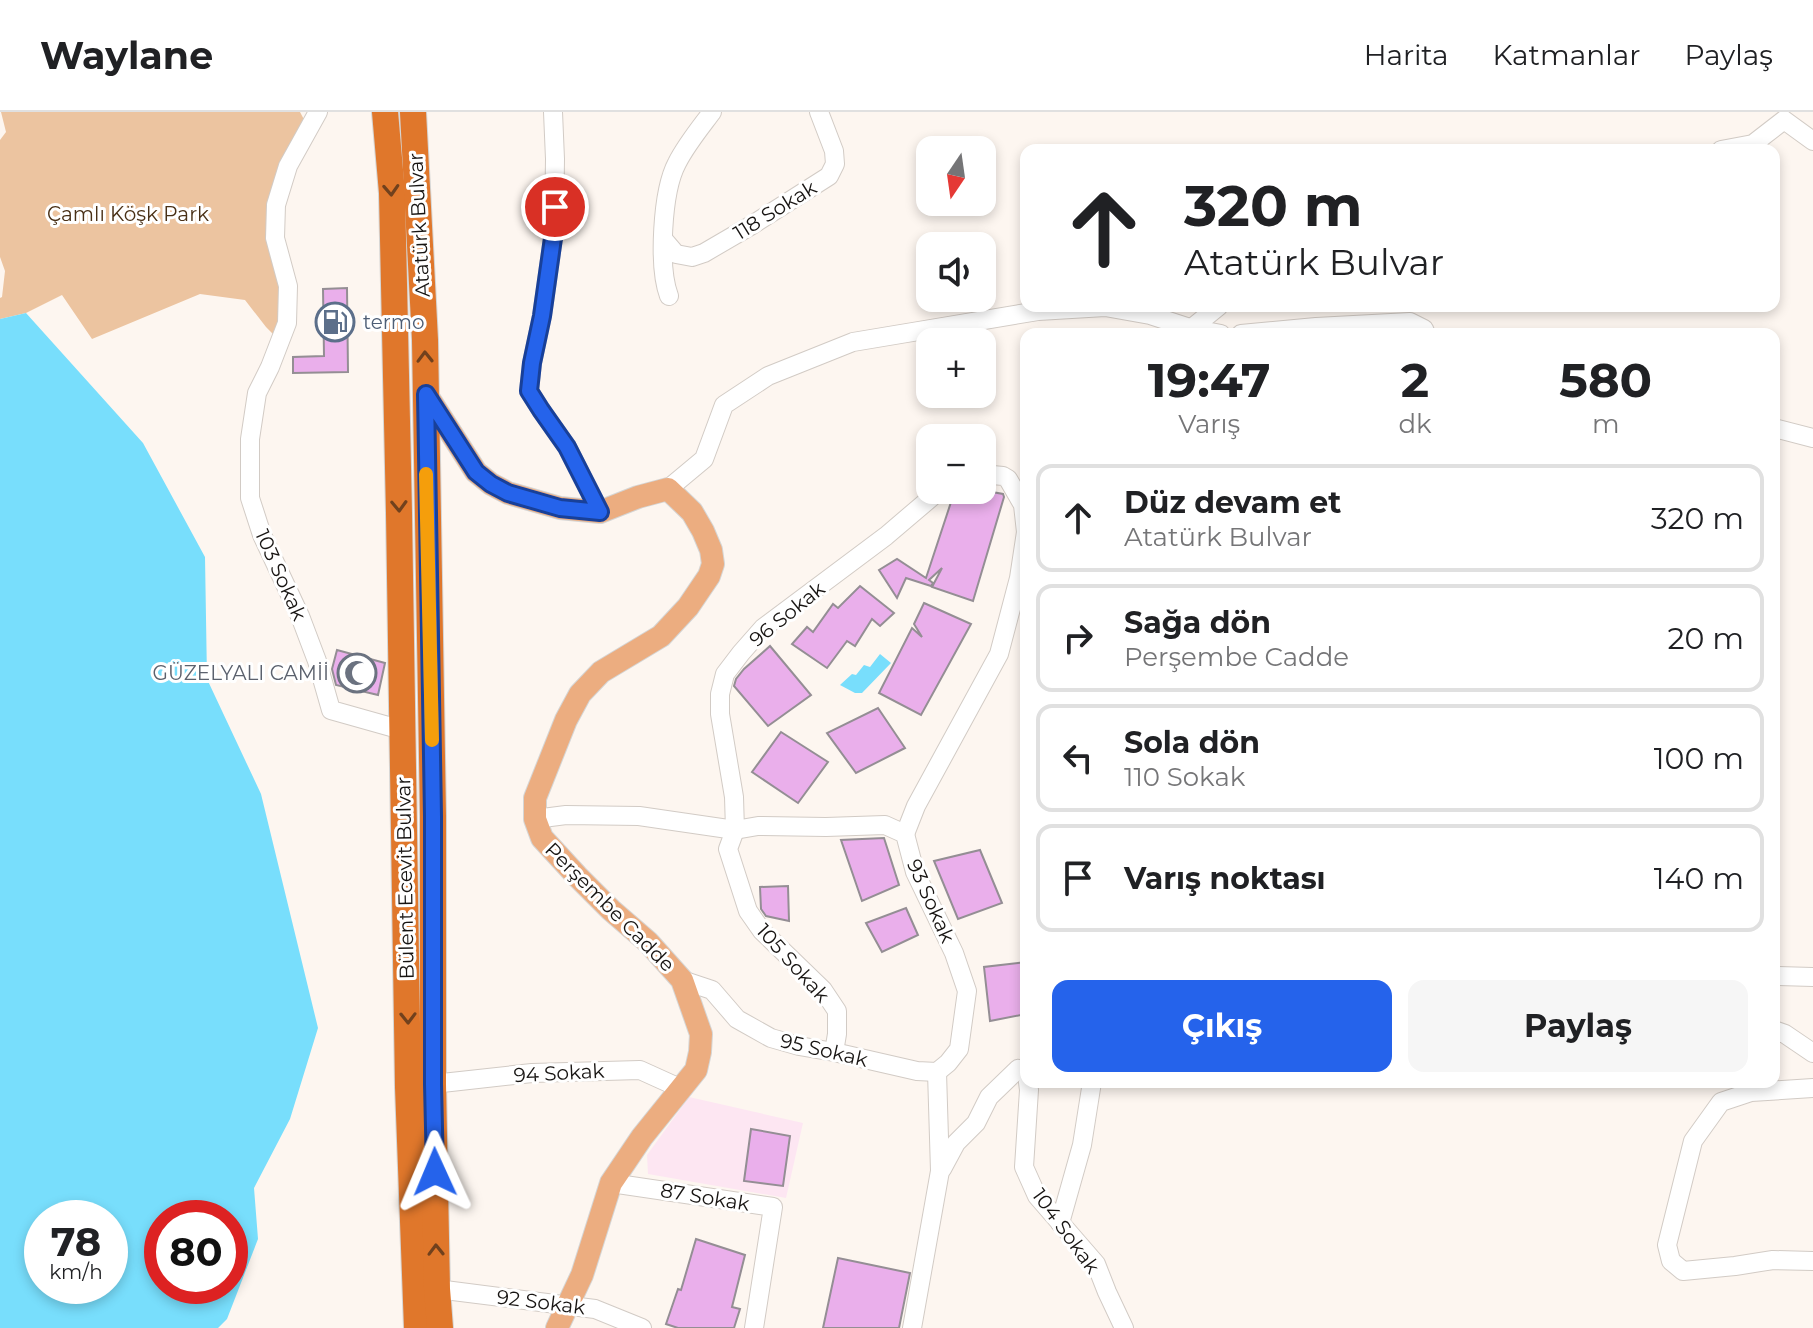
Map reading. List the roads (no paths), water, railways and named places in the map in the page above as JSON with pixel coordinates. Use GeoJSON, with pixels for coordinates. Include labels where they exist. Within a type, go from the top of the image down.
{"type":"FeatureCollection","features":[{"type":"Feature","properties":{"kind":"highway","name":"Atatürk Bulvar"},"geometry":{"type":"LineString","coordinates":[[385,112],[392,193],[396,428]]}},
{"type":"Feature","properties":{"kind":"highway","name":"Atatürk Bulvar"},"geometry":{"type":"LineString","coordinates":[[413,112],[426,435]]}},
{"type":"Feature","properties":{"kind":"highway","name":"Bülent Ecevit Bulvar"},"geometry":{"type":"LineString","coordinates":[[396,428],[408,1087],[417,1328]]}},
{"type":"Feature","properties":{"kind":"highway","name":"Bülent Ecevit Bulvar"},"geometry":{"type":"LineString","coordinates":[[426,435],[433,816],[433,1084],[440,1328]]}},
{"type":"Feature","properties":{"kind":"main road"},"geometry":{"type":"LineString","coordinates":[[426,394],[476,472],[508,493],[560,508],[600,512],[668,489]]}},
{"type":"Feature","properties":{"kind":"main road","name":"Perşembe Cadde"},"geometry":{"type":"LineString","coordinates":[[557,1328],[582,1275],[611,1183],[642,1137],[696,1070],[700,1052],[701,1034],[682,980],[648,942],[611,910],[542,838],[535,819],[535,798],[566,720],[580,694],[601,672],[661,636],[688,607],[709,576],[713,564],[703,531],[692,512],[668,489]]}},
{"type":"Feature","properties":{"kind":"street","name":"103 Sokak"},"geometry":{"type":"LineString","coordinates":[[318,112],[288,166],[276,205],[275,238],[288,286],[287,323],[257,393],[250,439],[250,498],[262,535],[300,616],[331,710],[402,730]]}},
{"type":"Feature","properties":{"kind":"street"},"geometry":{"type":"LineString","coordinates":[[553,112],[554,231],[529,391],[567,447],[600,512]]}},
{"type":"Feature","properties":{"kind":"street"},"geometry":{"type":"LineString","coordinates":[[669,296],[665,284],[664,240],[668,187],[676,164],[712,112]]}},
{"type":"Feature","properties":{"kind":"street","name":"118 Sokak"},"geometry":{"type":"LineString","coordinates":[[664,240],[676,254],[692,257],[704,253],[829,176],[835,164],[834,151],[819,112]]}},
{"type":"Feature","properties":{"kind":"street"},"geometry":{"type":"LineString","coordinates":[[1753,144],[1784,120],[1813,141]]}},
{"type":"Feature","properties":{"kind":"street"},"geometry":{"type":"LineString","coordinates":[[668,489],[704,459],[724,405],[768,376],[853,342],[1032,312]]}},
{"type":"Feature","properties":{"kind":"street"},"geometry":{"type":"LineString","coordinates":[[1133,312],[1150,315],[1180,328]]}},
{"type":"Feature","properties":{"kind":"street"},"geometry":{"type":"LineString","coordinates":[[1191,328],[1211,312]]}},
{"type":"Feature","properties":{"kind":"street"},"geometry":{"type":"LineString","coordinates":[[1308,328],[1410,322],[1422,328]]}},
{"type":"Feature","properties":{"kind":"street"},"geometry":{"type":"LineString","coordinates":[[1780,430],[1813,438]]}},
{"type":"Feature","properties":{"kind":"street"},"geometry":{"type":"LineString","coordinates":[[996,475],[1003,476],[1010,483],[1020,500]]}},
{"type":"Feature","properties":{"kind":"street"},"geometry":{"type":"LineString","coordinates":[[1010,483],[1020,477]]}},
{"type":"Feature","properties":{"kind":"street","name":"96 Sokak"},"geometry":{"type":"LineString","coordinates":[[735,830],[734,797],[720,714],[720,694],[725,674],[763,628],[924,504]]}},
{"type":"Feature","properties":{"kind":"street"},"geometry":{"type":"LineString","coordinates":[[905,834],[916,806],[999,654],[1020,571]]}},
{"type":"Feature","properties":{"kind":"street","name":"93 Sokak"},"geometry":{"type":"LineString","coordinates":[[535,819],[566,815],[639,816],[735,830],[758,826],[885,825],[905,834],[915,872],[954,953],[967,991],[959,1049],[937,1072]]}},
{"type":"Feature","properties":{"kind":"street","name":"105 Sokak"},"geometry":{"type":"LineString","coordinates":[[735,830],[728,849],[748,911],[762,931],[823,990],[837,1011],[834,1052]]}},
{"type":"Feature","properties":{"kind":"street"},"geometry":{"type":"LineString","coordinates":[[1780,976],[1813,977]]}},
{"type":"Feature","properties":{"kind":"street","name":"95 Sokak"},"geometry":{"type":"LineString","coordinates":[[682,980],[712,990],[737,1019],[771,1038],[917,1071],[937,1072]]}},
{"type":"Feature","properties":{"kind":"street"},"geometry":{"type":"LineString","coordinates":[[1780,1032],[1813,1053]]}},
{"type":"Feature","properties":{"kind":"street","name":"94 Sokak"},"geometry":{"type":"LineString","coordinates":[[433,1084],[532,1073],[640,1070],[682,1089]]}},
{"type":"Feature","properties":{"kind":"street"},"geometry":{"type":"LineString","coordinates":[[940,1171],[956,1143],[976,1123],[989,1097],[1020,1070]]}},
{"type":"Feature","properties":{"kind":"street"},"geometry":{"type":"LineString","coordinates":[[912,1328],[940,1171],[937,1072]]}},
{"type":"Feature","properties":{"kind":"street","name":"104 Sokak"},"geometry":{"type":"LineString","coordinates":[[1029,1088],[1024,1167],[1037,1196],[1096,1264],[1124,1328]]}},
{"type":"Feature","properties":{"kind":"street"},"geometry":{"type":"LineString","coordinates":[[1060,1223],[1082,1145],[1091,1088]]}},
{"type":"Feature","properties":{"kind":"street"},"geometry":{"type":"LineString","coordinates":[[1813,1088],[1751,1092],[1721,1102],[1693,1141],[1667,1245],[1671,1261],[1683,1271],[1773,1260],[1813,1261]]}},
{"type":"Feature","properties":{"kind":"street","name":"87 Sokak"},"geometry":{"type":"LineString","coordinates":[[611,1183],[773,1207],[754,1328]]}},
{"type":"Feature","properties":{"kind":"street"},"geometry":{"type":"LineString","coordinates":[[404,1328],[415,1248]]}},
{"type":"Feature","properties":{"kind":"street","name":"92 Sokak"},"geometry":{"type":"LineString","coordinates":[[437,1289],[595,1309],[642,1328]]}},
{"type":"Feature","properties":{"kind":"water"},"geometry":{"type":"Polygon","coordinates":[[[26,313],[143,443],[205,557],[207,679],[261,794],[318,1028],[290,1119],[254,1188],[258,1239],[248,1265],[248,1200],[144,1200],[144,1304],[233,1304],[227,1319],[218,1328],[0,1328],[0,319],[26,313]]]}},
{"type":"Feature","properties":{"kind":"water"},"geometry":{"type":"Polygon","coordinates":[[[880,654],[891,663],[862,693],[840,685],[852,674],[856,675],[864,665],[870,667],[880,654]]]}},
{"type":"Feature","properties":{"kind":"place","name":"termo"},"geometry":{"type":"Point","coordinates":[335,322]}},
{"type":"Feature","properties":{"kind":"place","name":"GÜZELYALI CAMİİ"},"geometry":{"type":"Point","coordinates":[357,673]}},
{"type":"Feature","properties":{"kind":"park label","name":"Çamlı Köşk Park"},"geometry":{"type":"Point","coordinates":[128,214]}}]}
